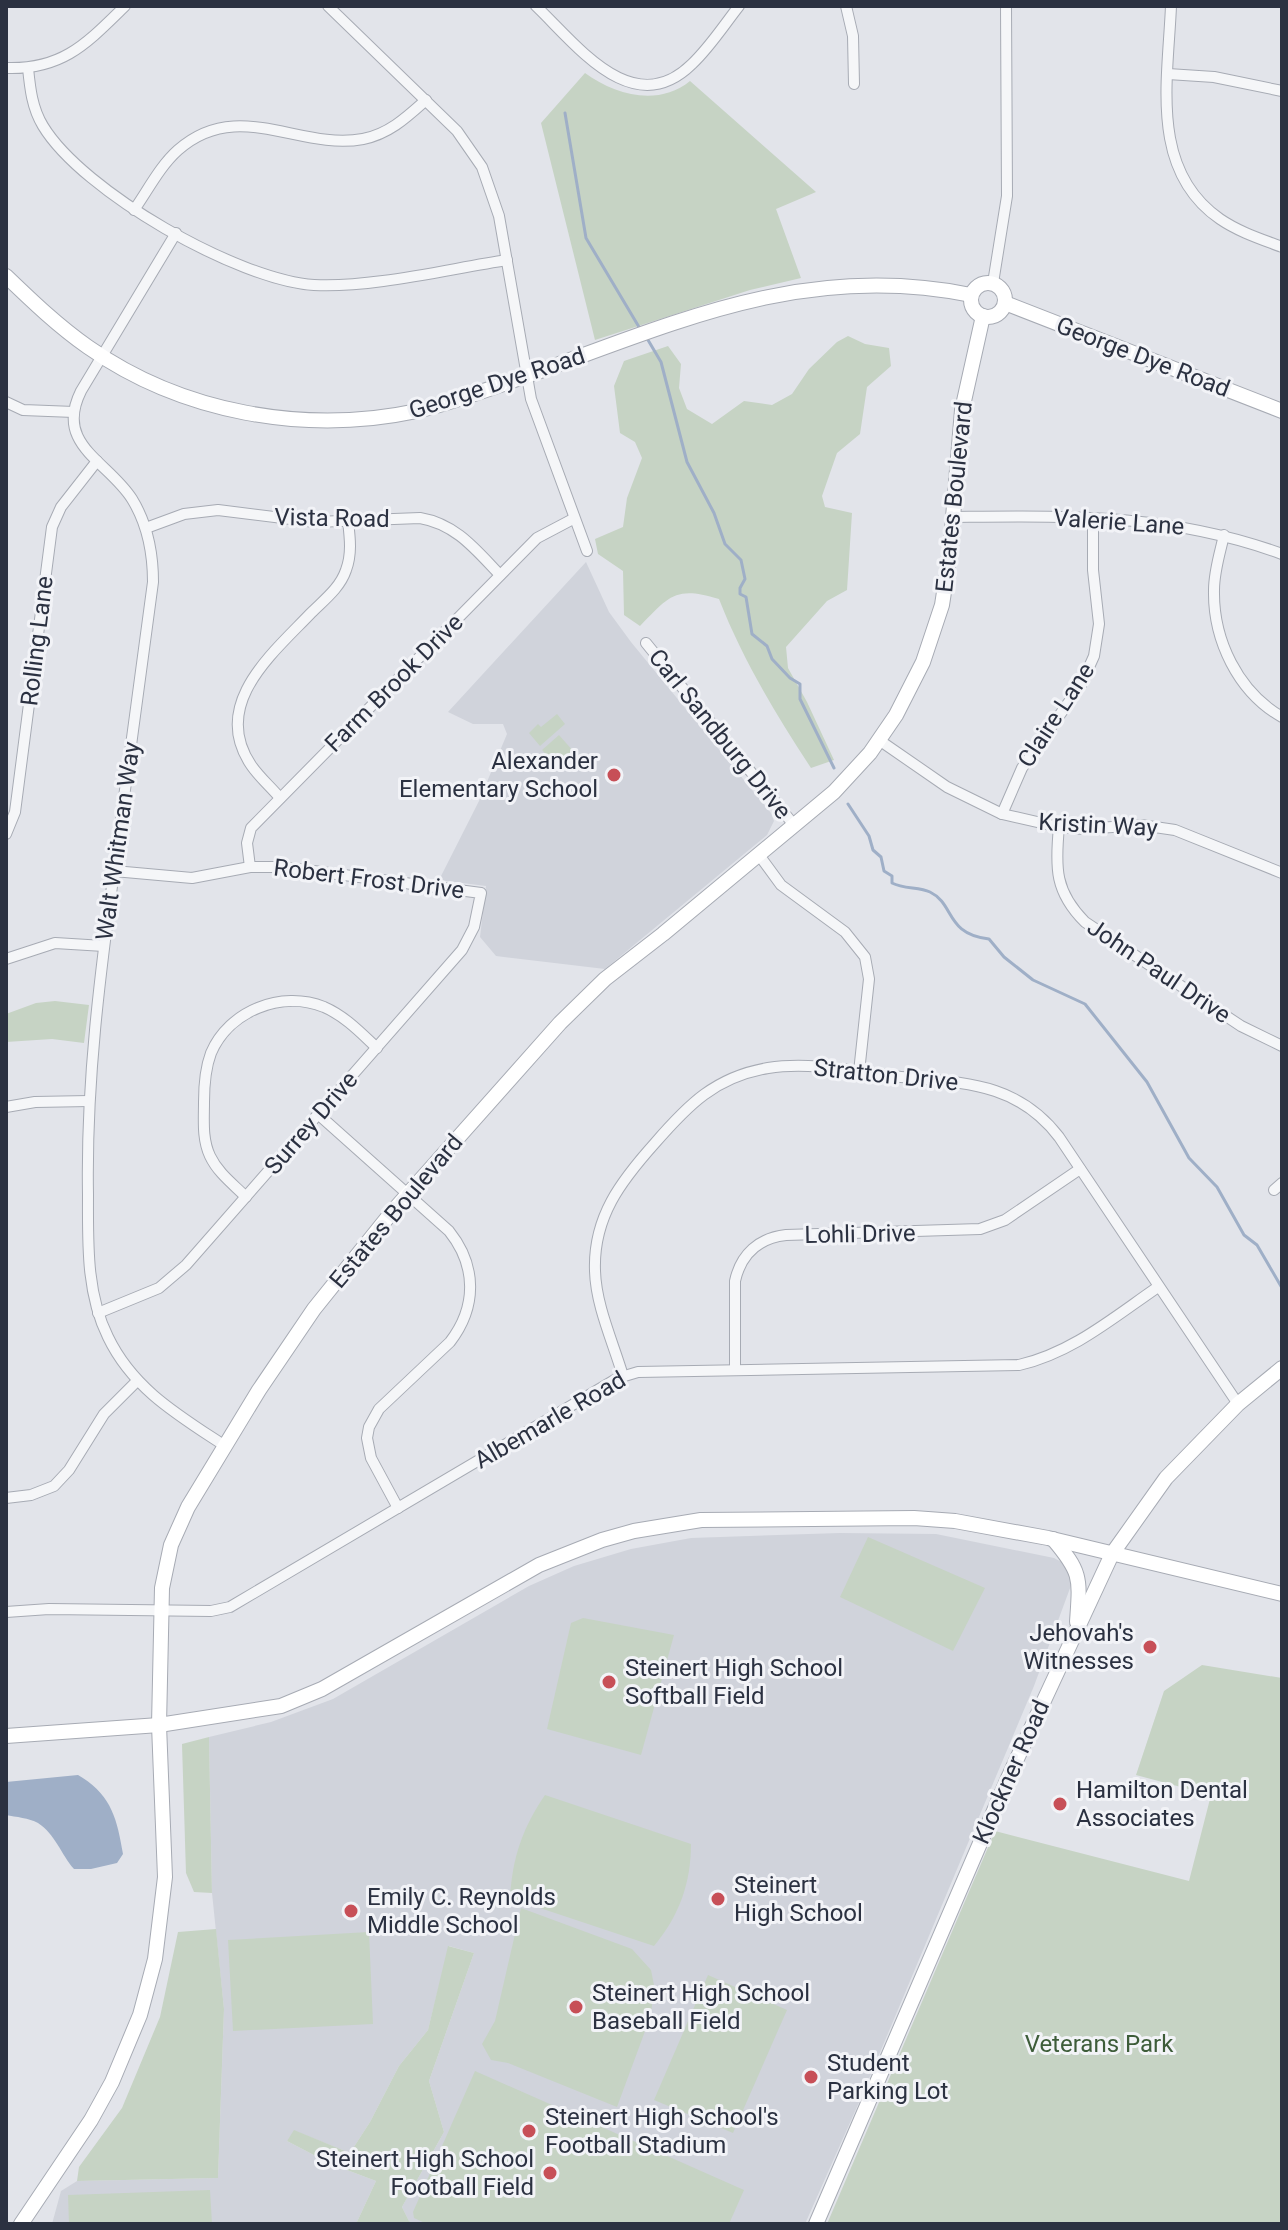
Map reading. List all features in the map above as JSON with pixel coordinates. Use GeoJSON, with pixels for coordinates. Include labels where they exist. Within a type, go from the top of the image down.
{"type":"FeatureCollection","features":[{"type":"Feature","properties":{"kind":"street"},"geometry":{"type":"LineString","coordinates":[[6,68],[44,65],[73,53],[125,6]]}},
{"type":"Feature","properties":{"kind":"street"},"geometry":{"type":"LineString","coordinates":[[328,6],[457,131],[482,167],[496,203],[525,376],[537,419],[587,551]]}},
{"type":"Feature","properties":{"kind":"street"},"geometry":{"type":"LineString","coordinates":[[539,7],[598,67],[620,80],[646,84],[672,78],[692,64],[739,6]]}},
{"type":"Feature","properties":{"kind":"street"},"geometry":{"type":"LineString","coordinates":[[846,6],[853,36],[854,84]]}},
{"type":"Feature","properties":{"kind":"street"},"geometry":{"type":"LineString","coordinates":[[993,283],[1007,196],[1006,6]]}},
{"type":"Feature","properties":{"kind":"street"},"geometry":{"type":"LineString","coordinates":[[1171,6],[1166,121],[1178,170],[1187,186],[1219,219],[1282,247]]}},
{"type":"Feature","properties":{"kind":"street"},"geometry":{"type":"LineString","coordinates":[[28,68],[35,112],[48,135],[87,174],[134,210],[243,268],[313,285],[357,284],[507,260]]}},
{"type":"Feature","properties":{"kind":"street"},"geometry":{"type":"LineString","coordinates":[[1168,74],[1214,77],[1282,91]]}},
{"type":"Feature","properties":{"kind":"street"},"geometry":{"type":"LineString","coordinates":[[134,210],[168,160],[191,140],[205,133],[247,125],[336,140],[365,138],[392,128],[426,100]]}},
{"type":"Feature","properties":{"kind":"street"},"geometry":{"type":"LineString","coordinates":[[6,402],[23,410],[74,412],[81,391],[176,233]]}},
{"type":"Feature","properties":{"kind":"street","name":"George Dye Road"},"geometry":{"type":"LineString","coordinates":[[6,276],[64,330],[132,374],[186,397],[243,413],[301,420],[360,419],[418,411],[723,307],[786,292],[878,284],[971,295]]}},
{"type":"Feature","properties":{"kind":"street"},"geometry":{"type":"LineString","coordinates":[[993,283],[1001,289],[1005,303],[997,314],[983,316],[974,310],[971,295],[979,284],[993,283]]}},
{"type":"Feature","properties":{"kind":"street","name":"George Dye Road"},"geometry":{"type":"LineString","coordinates":[[1005,303],[1282,411]]}},
{"type":"Feature","properties":{"kind":"street","name":"Estates Boulevard"},"geometry":{"type":"LineString","coordinates":[[21,2224],[91,2120],[112,2082],[140,2015],[155,1959],[165,1877],[159,1725],[160,1610],[165,1566],[179,1524],[225,1446],[314,1309],[408,1194],[582,1000],[834,792],[879,740],[912,686],[932,637],[947,579],[962,410],[983,316]]}},
{"type":"Feature","properties":{"kind":"street","name":"Walt Whitman Way"},"geometry":{"type":"LineString","coordinates":[[74,412],[79,440],[130,496],[146,528],[152,554],[153,582],[104,946],[89,1101],[91,1280],[98,1313],[115,1352],[137,1381],[165,1407],[225,1446]]}},
{"type":"Feature","properties":{"kind":"street","name":"Rolling Lane"},"geometry":{"type":"LineString","coordinates":[[6,834],[15,812],[52,527],[61,507],[97,461]]}},
{"type":"Feature","properties":{"kind":"street","name":"Vista Road"},"geometry":{"type":"LineString","coordinates":[[146,528],[184,514],[218,510],[287,521],[420,518],[434,520],[455,531],[500,575]]}},
{"type":"Feature","properties":{"kind":"street","name":"Valerie Lane"},"geometry":{"type":"LineString","coordinates":[[953,517],[1093,518],[1173,524],[1224,535],[1282,554]]}},
{"type":"Feature","properties":{"kind":"street","name":"Claire Lane"},"geometry":{"type":"LineString","coordinates":[[1002,814],[1022,768],[1081,685],[1094,656],[1099,624],[1093,570],[1093,518]]}},
{"type":"Feature","properties":{"kind":"street","name":"Farm Brook Drive"},"geometry":{"type":"LineString","coordinates":[[250,867],[247,843],[251,828],[537,538],[573,519]]}},
{"type":"Feature","properties":{"kind":"street"},"geometry":{"type":"LineString","coordinates":[[280,798],[252,766],[246,754],[239,727],[243,698],[255,673],[342,579],[350,556],[348,521]]}},
{"type":"Feature","properties":{"kind":"street"},"geometry":{"type":"LineString","coordinates":[[1224,535],[1214,588],[1222,642],[1236,672],[1248,688],[1282,717]]}},
{"type":"Feature","properties":{"kind":"street","name":"Carl Sandburg Drive"},"geometry":{"type":"LineString","coordinates":[[646,643],[794,825]]}},
{"type":"Feature","properties":{"kind":"street","name":"Kristin Way"},"geometry":{"type":"LineString","coordinates":[[879,740],[947,787],[1002,814],[1059,827],[1084,829],[1141,825],[1175,830],[1282,873]]}},
{"type":"Feature","properties":{"kind":"street","name":"John Paul Drive"},"geometry":{"type":"LineString","coordinates":[[1059,827],[1056,859],[1060,886],[1074,911],[1085,922],[1241,1026],[1282,1046]]}},
{"type":"Feature","properties":{"kind":"street"},"geometry":{"type":"LineString","coordinates":[[759,855],[781,885],[852,938],[865,957],[869,979],[859,1072]]}},
{"type":"Feature","properties":{"kind":"street","name":"Robert Frost Drive"},"geometry":{"type":"LineString","coordinates":[[114,871],[192,878],[250,867],[283,867],[481,893]]}},
{"type":"Feature","properties":{"kind":"street","name":"Surrey Drive"},"geometry":{"type":"LineString","coordinates":[[98,1313],[143,1296],[173,1278],[462,950],[474,927],[481,893]]}},
{"type":"Feature","properties":{"kind":"street"},"geometry":{"type":"LineString","coordinates":[[6,959],[55,943],[104,946]]}},
{"type":"Feature","properties":{"kind":"street"},"geometry":{"type":"LineString","coordinates":[[246,1197],[218,1169],[204,1135],[207,1066],[211,1053],[226,1030],[237,1019],[264,1005],[307,1002],[334,1012],[377,1048]]}},
{"type":"Feature","properties":{"kind":"street","name":"Stratton Drive"},"geometry":{"type":"LineString","coordinates":[[623,1376],[597,1291],[595,1271],[603,1216],[625,1177],[686,1107],[734,1077],[761,1069],[790,1066],[980,1085],[1028,1107],[1059,1137],[1238,1404]]}},
{"type":"Feature","properties":{"kind":"street"},"geometry":{"type":"LineString","coordinates":[[6,1107],[35,1102],[89,1101]]}},
{"type":"Feature","properties":{"kind":"street"},"geometry":{"type":"LineString","coordinates":[[319,1115],[457,1241],[468,1266],[471,1294],[464,1319],[450,1342],[379,1409],[369,1427],[367,1438],[371,1458],[398,1508]]}},
{"type":"Feature","properties":{"kind":"street","name":"Lohli Drive"},"geometry":{"type":"LineString","coordinates":[[735,1370],[735,1281],[742,1261],[756,1245],[786,1235],[980,1229],[1005,1220],[1080,1169]]}},
{"type":"Feature","properties":{"kind":"street","name":"Albemarle Road"},"geometry":{"type":"LineString","coordinates":[[6,1612],[49,1609],[211,1611],[230,1607],[623,1376],[638,1372],[1019,1365],[1054,1355],[1073,1345],[1158,1287]]}},
{"type":"Feature","properties":{"kind":"street","name":"Klockner Road"},"geometry":{"type":"LineString","coordinates":[[816,2224],[1009,1776],[1112,1554],[1155,1490],[1238,1404],[1282,1368]]}},
{"type":"Feature","properties":{"kind":"street"},"geometry":{"type":"LineString","coordinates":[[6,1498],[31,1495],[54,1486],[69,1470],[104,1414],[137,1381]]}},
{"type":"Feature","properties":{"kind":"street"},"geometry":{"type":"LineString","coordinates":[[6,1736],[159,1725],[257,1712],[304,1698],[539,1565],[591,1544],[667,1525],[735,1519],[914,1518],[955,1521],[1052,1539],[1282,1594]]}},
{"type":"Feature","properties":{"kind":"street"},"geometry":{"type":"LineString","coordinates":[[1052,1539],[1077,1570],[1077,1630]]}},
{"type":"Feature","properties":{"kind":"shaded area","name":"Alexander Elementary School"},"geometry":{"type":"Polygon","coordinates":[[[586,562],[609,612],[771,813],[774,821],[767,835],[605,969],[496,956],[480,937],[486,886],[439,880],[479,801],[507,734],[503,724],[473,724],[448,712],[586,562]]]}},
{"type":"Feature","properties":{"kind":"shaded area","name":"Steinert High School"},"geometry":{"type":"Polygon","coordinates":[[[840,1533],[936,1534],[1054,1558],[1067,1565],[1073,1580],[1034,1686],[805,2224],[415,2224],[409,2221],[402,2207],[444,2132],[429,2081],[474,1953],[449,1946],[428,2030],[399,2066],[350,2153],[295,2131],[287,2141],[331,2164],[376,2181],[356,2224],[52,2224],[61,2191],[77,2181],[218,2178],[224,2009],[212,1893],[209,1737],[271,1722],[333,1699],[529,1586],[574,1566],[631,1549],[691,1538],[840,1533]]]}},
{"type":"Feature","properties":{"kind":"green space"},"geometry":{"type":"Polygon","coordinates":[[[585,73],[610,87],[637,95],[664,94],[690,81],[816,192],[776,209],[801,278],[750,290],[595,340],[541,123],[585,73]]]}},
{"type":"Feature","properties":{"kind":"green space"},"geometry":{"type":"Polygon","coordinates":[[[848,336],[865,344],[889,348],[891,366],[867,387],[860,434],[837,453],[822,496],[825,507],[852,513],[847,590],[827,601],[786,647],[788,668],[834,760],[811,768],[760,686],[719,599],[693,593],[675,596],[640,626],[624,615],[623,571],[598,554],[595,539],[623,527],[627,498],[642,458],[635,442],[620,433],[614,386],[624,361],[668,346],[681,364],[679,388],[687,409],[712,424],[744,401],[772,405],[792,394],[809,369],[837,342],[848,336]]]}},
{"type":"Feature","properties":{"kind":"green space"},"geometry":{"type":"Polygon","coordinates":[[[557,714],[565,724],[540,746],[529,733],[557,714]]]}},
{"type":"Feature","properties":{"kind":"green space"},"geometry":{"type":"Polygon","coordinates":[[[559,735],[574,752],[557,767],[542,750],[559,735]]]}},
{"type":"Feature","properties":{"kind":"green space"},"geometry":{"type":"Polygon","coordinates":[[[55,1001],[89,1005],[84,1043],[52,1039],[6,1042],[6,1014],[36,1003],[55,1001]]]}},
{"type":"Feature","properties":{"kind":"green space"},"geometry":{"type":"Polygon","coordinates":[[[868,1537],[985,1588],[953,1651],[840,1597],[868,1537]]]}},
{"type":"Feature","properties":{"kind":"green space","name":"Steinert High School Softball Field"},"geometry":{"type":"Polygon","coordinates":[[[583,1618],[674,1635],[641,1755],[547,1729],[571,1623],[583,1618]]]}},
{"type":"Feature","properties":{"kind":"green space","name":"Veterans Park"},"geometry":{"type":"Polygon","coordinates":[[[1202,1665],[1282,1678],[1282,2224],[827,2224],[995,1831],[1189,1881],[1211,1795],[1136,1775],[1164,1691],[1202,1665]]]}},
{"type":"Feature","properties":{"kind":"green space"},"geometry":{"type":"Polygon","coordinates":[[[209,1737],[212,1893],[194,1892],[186,1873],[182,1744],[209,1737]]]}},
{"type":"Feature","properties":{"kind":"green space"},"geometry":{"type":"Polygon","coordinates":[[[545,1795],[691,1844],[689,1872],[682,1898],[654,1946],[510,1898],[520,1844],[545,1795]]]}},
{"type":"Feature","properties":{"kind":"green space","name":"Steinert High School Baseball Field"},"geometry":{"type":"Polygon","coordinates":[[[521,1908],[632,1949],[651,1970],[654,1985],[651,2015],[617,2107],[508,2063],[491,2060],[482,2044],[495,2021],[521,1908]]]}},
{"type":"Feature","properties":{"kind":"green space"},"geometry":{"type":"Polygon","coordinates":[[[216,1929],[224,2009],[218,2178],[77,2181],[79,2167],[122,2108],[160,2017],[178,1932],[216,1929]]]}},
{"type":"Feature","properties":{"kind":"green space"},"geometry":{"type":"Polygon","coordinates":[[[369,1932],[373,2024],[233,2031],[228,1940],[369,1932]]]}},
{"type":"Feature","properties":{"kind":"green space"},"geometry":{"type":"Polygon","coordinates":[[[448,1946],[474,1953],[429,2081],[444,2132],[402,2207],[409,2221],[415,2224],[356,2224],[376,2181],[331,2164],[287,2141],[294,2130],[350,2153],[399,2066],[428,2030],[448,1946]]]}},
{"type":"Feature","properties":{"kind":"green space"},"geometry":{"type":"Polygon","coordinates":[[[708,1975],[787,2010],[733,2133],[654,2100],[708,1975]]]}},
{"type":"Feature","properties":{"kind":"green space","name":"Steinert High School's Football Stadium"},"geometry":{"type":"Polygon","coordinates":[[[475,2071],[744,2190],[729,2224],[427,2224],[414,2218],[413,2212],[475,2071]]]}},
{"type":"Feature","properties":{"kind":"green space"},"geometry":{"type":"Polygon","coordinates":[[[210,2190],[212,2224],[69,2224],[68,2195],[210,2190]]]}},
{"type":"Feature","properties":{"kind":"water"},"geometry":{"type":"Polygon","coordinates":[[[78,1775],[98,1790],[111,1808],[123,1854],[117,1863],[74,1869],[53,1838],[38,1823],[6,1815],[6,1782],[78,1775]]]}},
{"type":"Feature","properties":{"kind":"waterway"},"geometry":{"type":"LineString","coordinates":[[565,113],[586,238],[639,327]]}},
{"type":"Feature","properties":{"kind":"waterway"},"geometry":{"type":"LineString","coordinates":[[648,340],[661,362],[687,462],[714,513],[725,544],[741,560],[745,579],[740,594],[746,597],[752,634],[767,646],[772,659],[790,678],[800,684],[800,699],[834,768]]}},
{"type":"Feature","properties":{"kind":"waterway"},"geometry":{"type":"LineString","coordinates":[[848,804],[869,836],[873,850],[881,857],[884,871],[892,876],[892,883],[921,889],[938,897],[965,931],[989,939],[1004,957],[1033,980],[1085,1004],[1147,1082],[1189,1158],[1217,1187],[1244,1235],[1257,1245],[1282,1288]]}},
{"type":"Feature","properties":{"kind":"place","name":"Alexander Elementary School"},"geometry":{"type":"Point","coordinates":[614,775]}},
{"type":"Feature","properties":{"kind":"place","name":"Jehovah's Witnesses"},"geometry":{"type":"Point","coordinates":[1150,1647]}},
{"type":"Feature","properties":{"kind":"place","name":"Steinert High School Softball Field"},"geometry":{"type":"Point","coordinates":[609,1682]}},
{"type":"Feature","properties":{"kind":"place","name":"Hamilton Dental Associates"},"geometry":{"type":"Point","coordinates":[1060,1804]}},
{"type":"Feature","properties":{"kind":"place","name":"Steinert High School"},"geometry":{"type":"Point","coordinates":[718,1899]}},
{"type":"Feature","properties":{"kind":"place","name":"Emily C. Reynolds Middle School"},"geometry":{"type":"Point","coordinates":[351,1911]}},
{"type":"Feature","properties":{"kind":"place","name":"Steinert High School Baseball Field"},"geometry":{"type":"Point","coordinates":[576,2007]}},
{"type":"Feature","properties":{"kind":"place","name":"Student Parking Lot"},"geometry":{"type":"Point","coordinates":[811,2077]}},
{"type":"Feature","properties":{"kind":"place","name":"Steinert High School's Football Stadium"},"geometry":{"type":"Point","coordinates":[529,2131]}},
{"type":"Feature","properties":{"kind":"place","name":"Steinert High School Football Field"},"geometry":{"type":"Point","coordinates":[550,2173]}}]}
